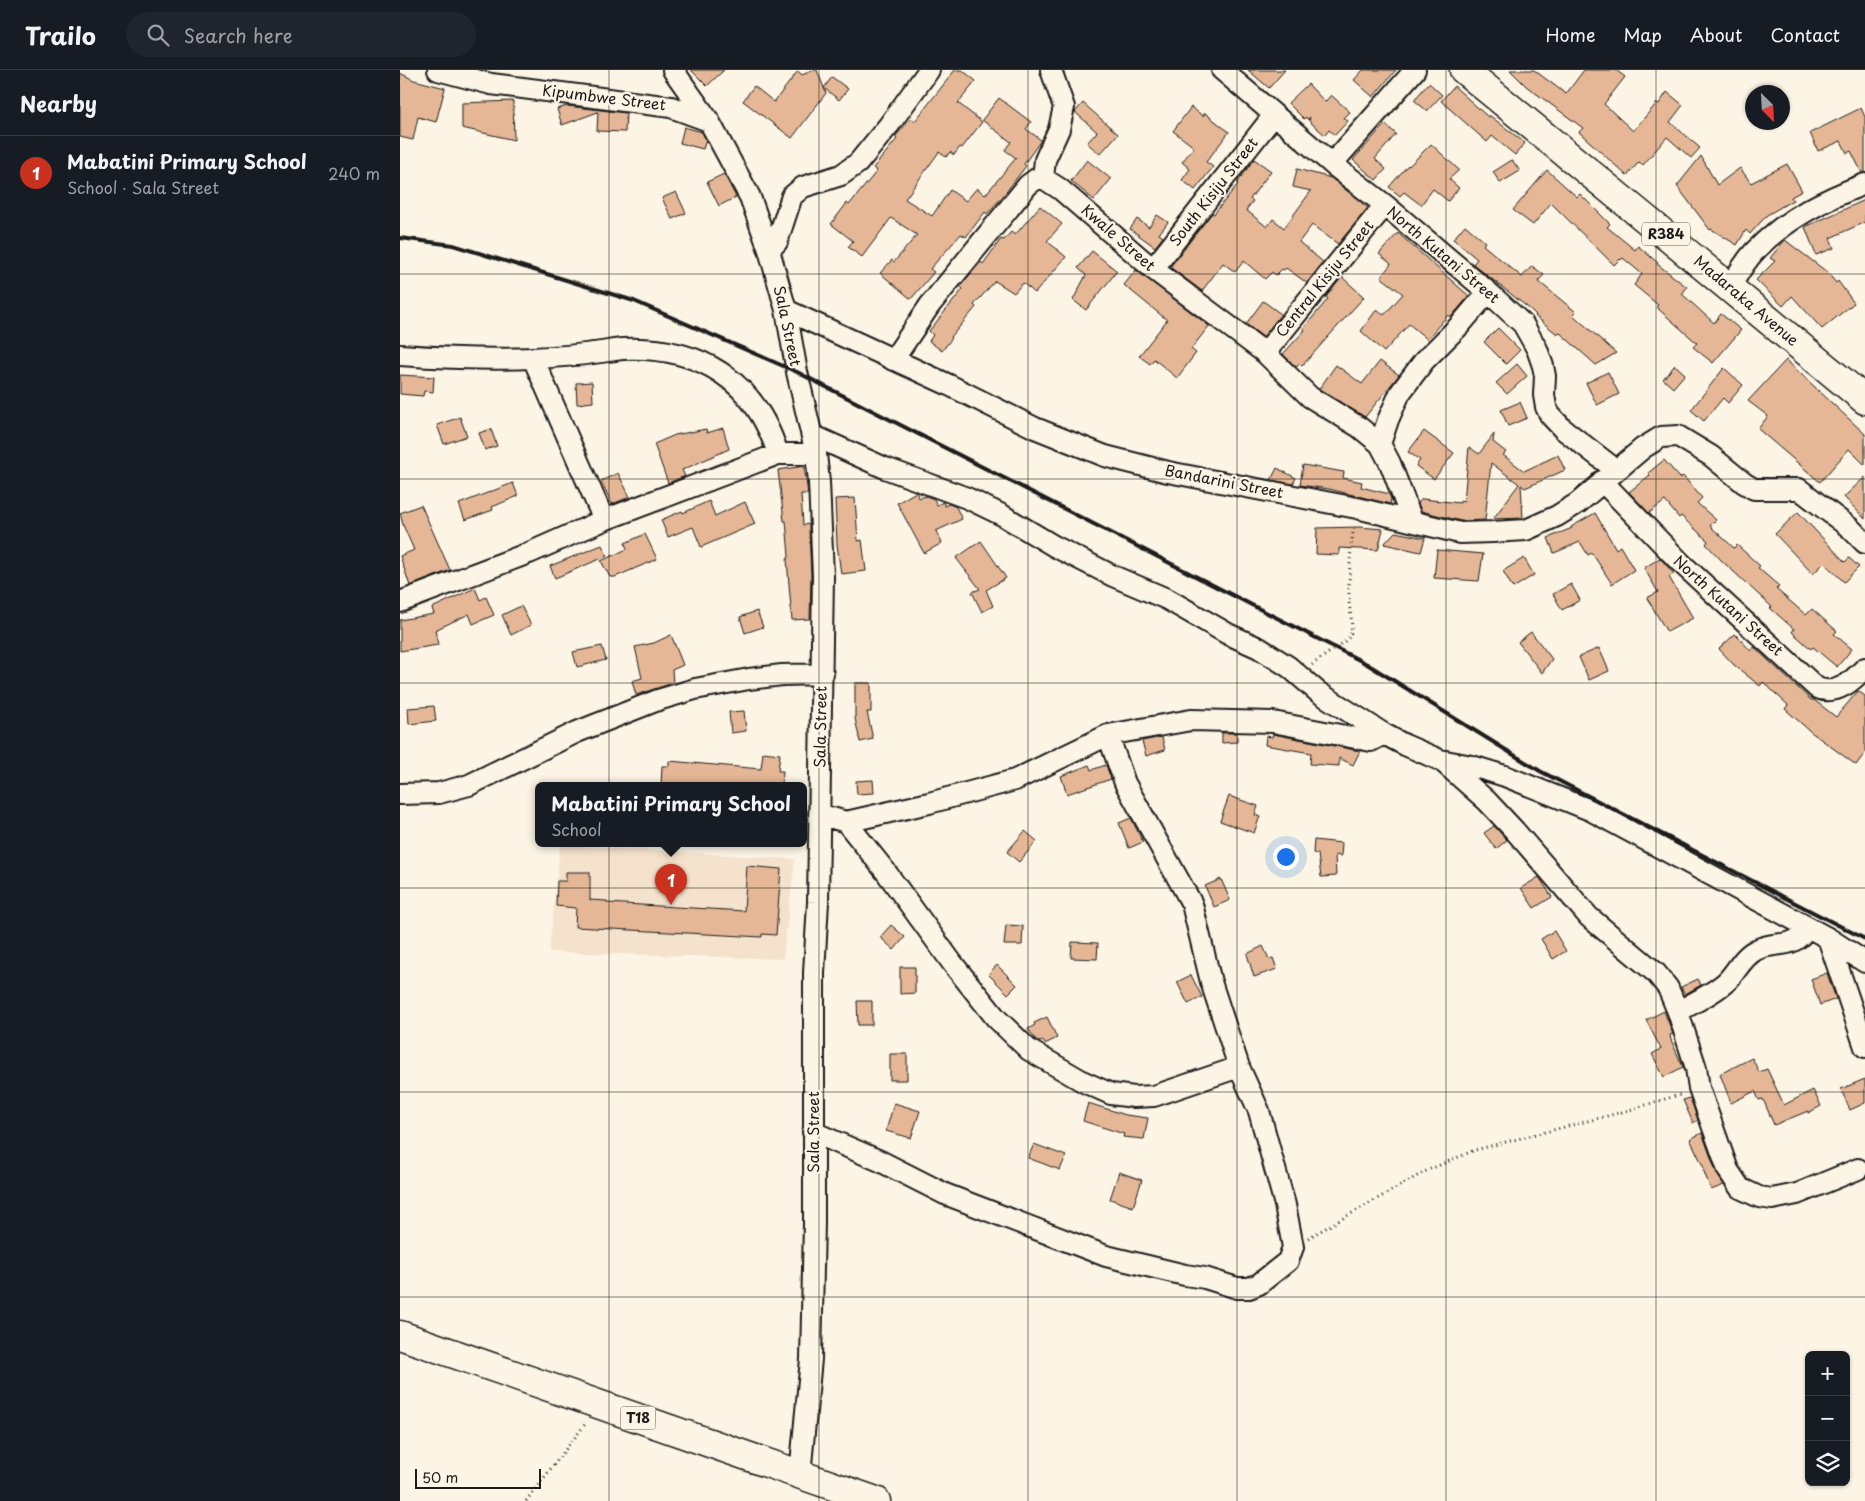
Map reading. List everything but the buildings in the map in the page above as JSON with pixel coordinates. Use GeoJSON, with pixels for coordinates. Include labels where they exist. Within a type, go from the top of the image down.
{"type":"FeatureCollection","features":[{"type":"Feature","properties":{"kind":"main road","name":"Madaraka Avenue"},"geometry":{"type":"LineString","coordinates":[[1464,70],[1865,400]]}},
{"type":"Feature","properties":{"kind":"main road","name":"T18"},"geometry":{"type":"LineString","coordinates":[[400,1335],[876,1501]]}},
{"type":"Feature","properties":{"kind":"street","name":"Kipumbwe Street"},"geometry":{"type":"LineString","coordinates":[[438,70],[490,84],[671,107],[709,121]]}},
{"type":"Feature","properties":{"kind":"street","name":"Sala Street"},"geometry":{"type":"LineString","coordinates":[[672,70],[709,121],[750,198],[769,250],[786,310],[814,445],[821,509],[823,674],[818,902],[814,972],[814,1223],[811,1359],[800,1475]]}},
{"type":"Feature","properties":{"kind":"street"},"geometry":{"type":"LineString","coordinates":[[769,250],[777,242],[792,196],[803,187],[841,175],[858,163],[884,132],[929,70]]}},
{"type":"Feature","properties":{"kind":"street"},"geometry":{"type":"LineString","coordinates":[[893,360],[930,305],[1028,185],[1036,179],[1043,178],[1045,160],[1059,129],[1064,107],[1051,70]]}},
{"type":"Feature","properties":{"kind":"street","name":"North Kutani Street"},"geometry":{"type":"LineString","coordinates":[[1222,70],[1332,164],[1385,205],[1523,324],[1531,337],[1543,366],[1545,376],[1544,395],[1546,408],[1550,415],[1609,475],[1681,563],[1818,688],[1826,691],[1845,686],[1854,680],[1865,668]]}},
{"type":"Feature","properties":{"kind":"street"},"geometry":{"type":"LineString","coordinates":[[1332,164],[1415,70]]}},
{"type":"Feature","properties":{"kind":"street","name":"South Kisiju Street"},"geometry":{"type":"LineString","coordinates":[[1153,269],[1274,115]]}},
{"type":"Feature","properties":{"kind":"street","name":"Kwale Street"},"geometry":{"type":"LineString","coordinates":[[1043,178],[1060,189],[1153,269],[1265,353],[1310,397],[1359,427],[1380,444]]}},
{"type":"Feature","properties":{"kind":"street"},"geometry":{"type":"LineString","coordinates":[[1730,287],[1755,250],[1785,224],[1803,212],[1865,184]]}},
{"type":"Feature","properties":{"kind":"street","name":"Central Kisiju Street"},"geometry":{"type":"LineString","coordinates":[[1265,353],[1385,205]]}},
{"type":"Feature","properties":{"kind":"street"},"geometry":{"type":"LineString","coordinates":[[1412,520],[1390,463],[1380,444],[1388,420],[1400,393],[1424,361],[1460,325],[1488,292]]}},
{"type":"Feature","properties":{"kind":"street","name":"Bandarini Street"},"geometry":{"type":"LineString","coordinates":[[786,310],[949,385],[1035,428],[1105,456],[1168,472],[1357,508],[1460,533],[1526,530],[1557,516],[1578,502],[1643,448],[1661,437],[1678,436],[1711,456],[1754,489],[1799,489],[1850,528],[1865,544]]}},
{"type":"Feature","properties":{"kind":"street"},"geometry":{"type":"LineString","coordinates":[[400,354],[456,359],[533,358],[623,349],[657,350],[685,356],[708,364],[728,377],[749,397],[772,435],[778,454]]}},
{"type":"Feature","properties":{"kind":"street"},"geometry":{"type":"LineString","coordinates":[[533,358],[604,520]]}},
{"type":"Feature","properties":{"kind":"street"},"geometry":{"type":"LineString","coordinates":[[400,602],[529,552],[604,520],[778,454],[814,445],[885,468],[967,498],[1002,515],[1054,546],[1113,576],[1167,599],[1228,634],[1259,648],[1289,667],[1318,692],[1384,734],[1440,760],[1505,776],[1590,810],[1828,938],[1865,962]]}},
{"type":"Feature","properties":{"kind":"street"},"geometry":{"type":"LineString","coordinates":[[400,794],[439,793],[469,785],[578,732],[658,700],[695,689],[782,675],[823,674]]}},
{"type":"Feature","properties":{"kind":"street"},"geometry":{"type":"LineString","coordinates":[[819,814],[846,822],[929,803],[1015,780],[1108,735],[1191,720],[1273,722],[1372,741],[1384,734]]}},
{"type":"Feature","properties":{"kind":"street"},"geometry":{"type":"LineString","coordinates":[[813,1132],[880,1161],[945,1194],[1106,1256],[1205,1278],[1237,1288],[1249,1288],[1267,1280],[1288,1262],[1293,1247],[1285,1205],[1259,1111],[1239,1067],[1210,982],[1192,904],[1126,783],[1108,735]]}},
{"type":"Feature","properties":{"kind":"street"},"geometry":{"type":"LineString","coordinates":[[1440,760],[1487,801],[1589,917],[1656,972],[1668,988],[1678,1012],[1696,1068],[1699,1088],[1728,1170],[1740,1188],[1759,1197],[1772,1199],[1797,1194],[1858,1169]]}},
{"type":"Feature","properties":{"kind":"street"},"geometry":{"type":"LineString","coordinates":[[846,822],[996,1018],[1029,1050],[1084,1082],[1111,1094],[1134,1097],[1154,1096],[1239,1067]]}},
{"type":"Feature","properties":{"kind":"street"},"geometry":{"type":"LineString","coordinates":[[1678,1012],[1712,992],[1726,981],[1749,953],[1767,945],[1794,942],[1802,936],[1807,928]]}},
{"type":"Feature","properties":{"kind":"street"},"geometry":{"type":"LineString","coordinates":[[1828,938],[1865,1047]]}},
{"type":"Feature","properties":{"kind":"path"},"geometry":{"type":"LineString","coordinates":[[1302,677],[1312,665],[1346,642],[1350,635],[1352,626],[1349,601],[1351,540],[1357,508]]}},
{"type":"Feature","properties":{"kind":"path"},"geometry":{"type":"LineString","coordinates":[[1293,1247],[1354,1210],[1428,1170],[1475,1150],[1619,1113],[1699,1088]]}},
{"type":"Feature","properties":{"kind":"path"},"geometry":{"type":"LineString","coordinates":[[526,1501],[600,1404]]}},
{"type":"Feature","properties":{"kind":"shaded area"},"geometry":{"type":"Polygon","coordinates":[[[560,847],[594,847],[795,859],[783,959],[549,952],[560,847]]]}},
{"type":"Feature","properties":{"kind":"railway"},"geometry":{"type":"LineString","coordinates":[[400,238],[453,245],[634,301],[797,372],[1367,664],[1540,771],[1865,939]]}},
{"type":"Feature","properties":{"kind":"place","name":"Mabatini Primary School"},"geometry":{"type":"Point","coordinates":[671,905]}}]}
